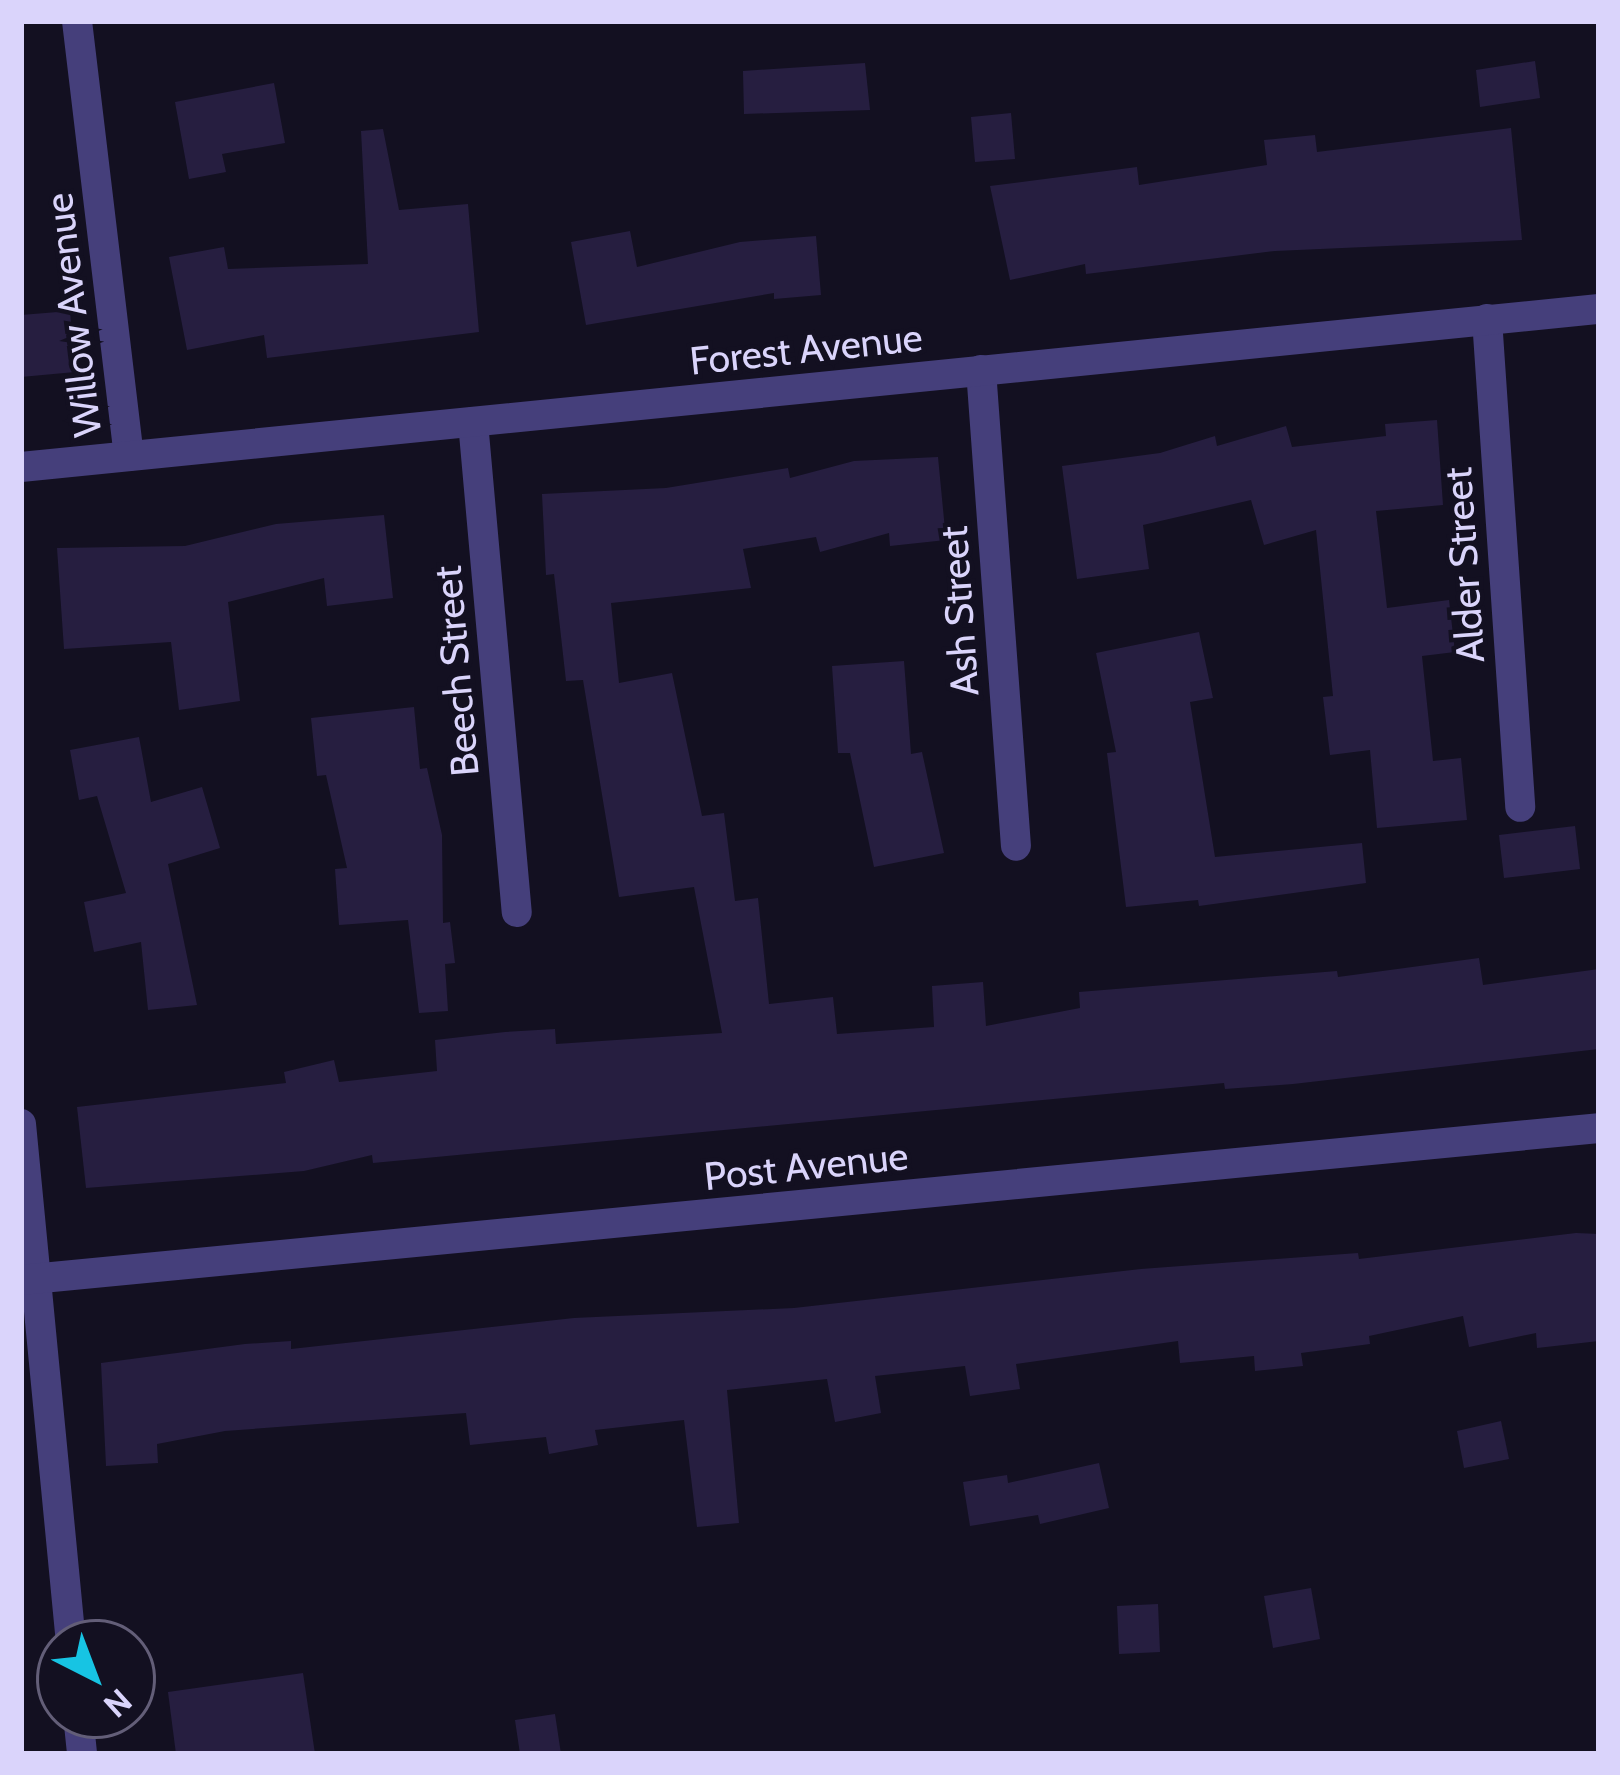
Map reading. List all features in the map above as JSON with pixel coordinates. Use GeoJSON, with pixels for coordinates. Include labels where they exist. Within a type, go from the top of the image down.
{"type":"FeatureCollection","features":[{"type":"Feature","properties":{"kind":"street","name":"Willow Avenue"},"geometry":{"type":"LineString","coordinates":[[77,21],[129,456]]}},
{"type":"Feature","properties":{"kind":"street","name":"Forest Avenue"},"geometry":{"type":"LineString","coordinates":[[21,467],[1599,309]]}},
{"type":"Feature","properties":{"kind":"street","name":"Alder Street"},"geometry":{"type":"LineString","coordinates":[[1487,319],[1520,807]]}},
{"type":"Feature","properties":{"kind":"street","name":"Ash Street"},"geometry":{"type":"LineString","coordinates":[[981,370],[1016,846]]}},
{"type":"Feature","properties":{"kind":"street","name":"Beech Street"},"geometry":{"type":"LineString","coordinates":[[473,422],[517,912]]}},
{"type":"Feature","properties":{"kind":"street"},"geometry":{"type":"LineString","coordinates":[[21,1124],[29,1279],[68,1619]]}},
{"type":"Feature","properties":{"kind":"street","name":"Post Avenue"},"geometry":{"type":"LineString","coordinates":[[29,1279],[1599,1128]]}},
{"type":"Feature","properties":{"kind":"building"},"geometry":{"type":"Polygon","coordinates":[[[1535,61],[1540,98],[1480,107],[1476,70],[1535,61]]]}},
{"type":"Feature","properties":{"kind":"building"},"geometry":{"type":"Polygon","coordinates":[[[865,63],[870,110],[744,114],[743,71],[865,63]]]}},
{"type":"Feature","properties":{"kind":"building"},"geometry":{"type":"Polygon","coordinates":[[[274,83],[285,143],[222,154],[226,172],[189,179],[175,102],[274,83]]]}},
{"type":"Feature","properties":{"kind":"building"},"geometry":{"type":"Polygon","coordinates":[[[1011,113],[1015,159],[975,162],[971,117],[1011,113]]]}},
{"type":"Feature","properties":{"kind":"building"},"geometry":{"type":"Polygon","coordinates":[[[1511,128],[1522,240],[1275,251],[1086,274],[1085,264],[1010,280],[990,186],[1137,167],[1139,185],[1267,165],[1264,140],[1315,135],[1317,152],[1511,128]]]}},
{"type":"Feature","properties":{"kind":"building"},"geometry":{"type":"Polygon","coordinates":[[[383,129],[399,210],[468,204],[479,332],[267,358],[264,335],[187,350],[169,257],[224,247],[228,269],[368,264],[361,131],[383,129]]]}},
{"type":"Feature","properties":{"kind":"building"},"geometry":{"type":"Polygon","coordinates":[[[630,231],[637,267],[740,242],[816,236],[821,295],[774,299],[774,293],[586,325],[571,242],[630,231]]]}},
{"type":"Feature","properties":{"kind":"building"},"geometry":{"type":"Polygon","coordinates":[[[70,311],[75,372],[21,377],[21,315],[70,311]]]}},
{"type":"Feature","properties":{"kind":"building"},"geometry":{"type":"Polygon","coordinates":[[[1437,420],[1443,505],[1376,511],[1387,608],[1449,600],[1455,652],[1422,656],[1433,761],[1461,758],[1467,820],[1377,828],[1370,750],[1330,755],[1323,697],[1333,696],[1316,530],[1264,545],[1251,500],[1143,525],[1149,569],[1077,579],[1062,466],[1160,453],[1215,436],[1217,446],[1286,426],[1292,447],[1386,436],[1385,424],[1437,420]]]}},
{"type":"Feature","properties":{"kind":"building"},"geometry":{"type":"Polygon","coordinates":[[[938,457],[946,540],[890,546],[889,533],[820,552],[816,537],[743,549],[751,588],[611,603],[619,683],[672,673],[702,816],[724,813],[735,901],[758,898],[769,1004],[833,997],[837,1034],[934,1027],[932,986],[983,982],[986,1026],[1080,1008],[1079,992],[1337,971],[1338,977],[1479,958],[1483,985],[1599,969],[1599,1049],[1293,1084],[1225,1089],[1224,1083],[373,1163],[372,1155],[304,1171],[86,1188],[77,1107],[286,1083],[284,1072],[334,1060],[339,1082],[437,1071],[435,1040],[555,1029],[556,1044],[722,1033],[694,887],[619,897],[583,680],[566,681],[554,574],[546,575],[542,494],[666,488],[788,468],[790,478],[854,461],[938,457]]]}},
{"type":"Feature","properties":{"kind":"building"},"geometry":{"type":"Polygon","coordinates":[[[384,515],[393,598],[327,606],[324,578],[228,602],[240,701],[179,710],[171,642],[64,649],[57,548],[185,546],[276,524],[384,515]]]}},
{"type":"Feature","properties":{"kind":"building"},"geometry":{"type":"Polygon","coordinates":[[[1199,632],[1213,698],[1190,702],[1215,857],[1362,843],[1366,883],[1199,906],[1198,900],[1126,907],[1107,753],[1116,752],[1096,653],[1199,632]]]}},
{"type":"Feature","properties":{"kind":"building"},"geometry":{"type":"Polygon","coordinates":[[[904,661],[911,754],[922,752],[944,853],[874,867],[850,753],[838,753],[832,666],[904,661]]]}},
{"type":"Feature","properties":{"kind":"building"},"geometry":{"type":"Polygon","coordinates":[[[414,707],[420,769],[427,768],[442,835],[443,923],[450,922],[455,963],[445,964],[448,1011],[419,1013],[408,920],[339,925],[335,869],[347,868],[326,775],[317,776],[311,718],[414,707]]]}},
{"type":"Feature","properties":{"kind":"building"},"geometry":{"type":"Polygon","coordinates":[[[139,737],[151,802],[202,787],[220,848],[168,864],[197,1005],[148,1010],[141,942],[94,952],[84,902],[126,893],[97,796],[79,800],[70,750],[139,737]]]}},
{"type":"Feature","properties":{"kind":"building"},"geometry":{"type":"Polygon","coordinates":[[[1575,826],[1580,869],[1504,878],[1499,835],[1575,826]]]}},
{"type":"Feature","properties":{"kind":"building"},"geometry":{"type":"Polygon","coordinates":[[[1599,1234],[1599,1341],[1537,1348],[1536,1333],[1469,1347],[1463,1316],[1369,1336],[1370,1344],[1301,1353],[1303,1366],[1255,1371],[1254,1356],[1180,1363],[1178,1341],[1016,1364],[1020,1389],[970,1396],[965,1366],[875,1376],[881,1413],[835,1422],[827,1379],[727,1390],[739,1523],[697,1527],[684,1420],[595,1430],[598,1445],[549,1454],[546,1437],[470,1445],[466,1413],[225,1431],[157,1444],[158,1463],[106,1466],[101,1363],[245,1344],[291,1341],[291,1349],[574,1318],[794,1308],[1141,1269],[1358,1253],[1359,1259],[1599,1234]]]}},
{"type":"Feature","properties":{"kind":"building"},"geometry":{"type":"Polygon","coordinates":[[[1501,1421],[1509,1459],[1464,1468],[1457,1431],[1501,1421]]]}},
{"type":"Feature","properties":{"kind":"building"},"geometry":{"type":"Polygon","coordinates":[[[1099,1463],[1109,1508],[1040,1524],[1038,1515],[970,1526],[963,1482],[1007,1475],[1008,1483],[1099,1463]]]}},
{"type":"Feature","properties":{"kind":"building"},"geometry":{"type":"Polygon","coordinates":[[[1311,1588],[1320,1639],[1273,1648],[1264,1596],[1311,1588]]]}},
{"type":"Feature","properties":{"kind":"building"},"geometry":{"type":"Polygon","coordinates":[[[1158,1604],[1160,1652],[1119,1654],[1117,1606],[1158,1604]]]}},
{"type":"Feature","properties":{"kind":"building"},"geometry":{"type":"Polygon","coordinates":[[[303,1673],[315,1754],[176,1754],[168,1692],[303,1673]]]}},
{"type":"Feature","properties":{"kind":"building"},"geometry":{"type":"Polygon","coordinates":[[[555,1714],[561,1754],[520,1754],[515,1720],[555,1714]]]}}]}
